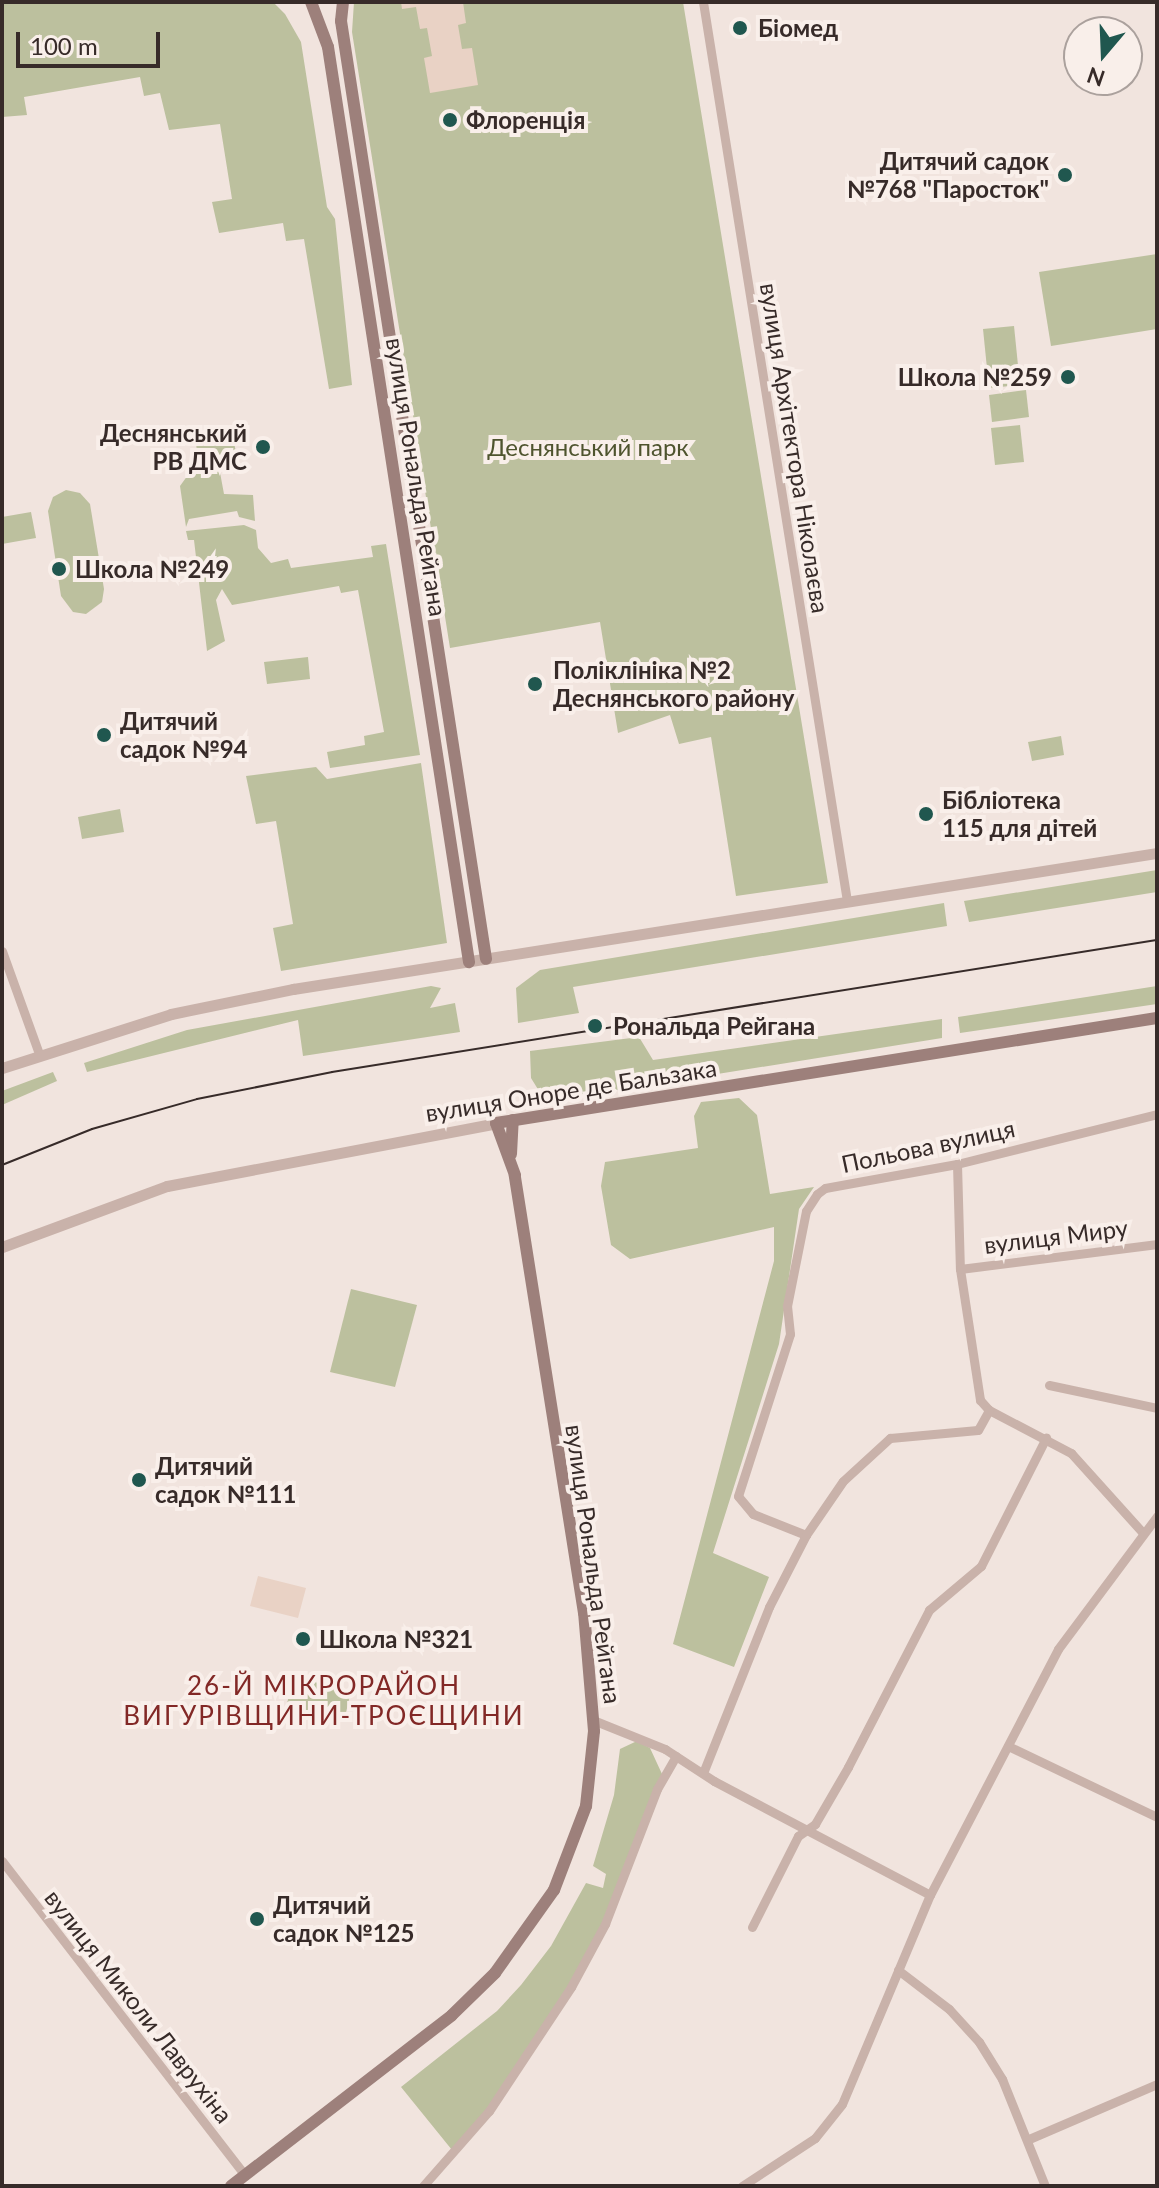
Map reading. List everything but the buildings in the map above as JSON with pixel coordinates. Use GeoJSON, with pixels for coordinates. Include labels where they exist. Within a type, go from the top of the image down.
{"type":"FeatureCollection","features":[{"type":"Feature","properties":{"kind":"main road","name":"вулиця Рональда Рейгана"},"geometry":{"type":"LineString","coordinates":[[311,2],[329,52],[469,962]]}},
{"type":"Feature","properties":{"kind":"main road","name":"вулиця Рональда Рейгана"},"geometry":{"type":"LineString","coordinates":[[343,2],[341,21],[486,959]]}},
{"type":"Feature","properties":{"kind":"main road","name":"вулиця Оноре де Бальзака"},"geometry":{"type":"LineString","coordinates":[[496,1123],[1157,1018]]}},
{"type":"Feature","properties":{"kind":"main road","name":"вулиця Рональда Рейгана"},"geometry":{"type":"LineString","coordinates":[[231,2186],[461,2007],[521,1942],[554,1890],[576,1838],[593,1761],[593,1720],[584,1613],[511,1154],[513,1120]]}},
{"type":"Feature","properties":{"kind":"main road","name":"вулиця Рональда Рейгана"},"geometry":{"type":"LineString","coordinates":[[496,1123],[511,1154]]}},
{"type":"Feature","properties":{"kind":"street","name":"вулиця Архітектора Ніколаєва"},"geometry":{"type":"LineString","coordinates":[[703,2],[847,901]]}},
{"type":"Feature","properties":{"kind":"street"},"geometry":{"type":"LineString","coordinates":[[2,1068],[171,1014],[486,959],[1157,853]]}},
{"type":"Feature","properties":{"kind":"street"},"geometry":{"type":"LineString","coordinates":[[2,951],[39,1054]]}},
{"type":"Feature","properties":{"kind":"street","name":"Польова вулиця"},"geometry":{"type":"LineString","coordinates":[[806,1535],[753,1514],[738,1496],[790,1334],[787,1306],[806,1211],[825,1188],[957,1164],[1157,1114]]}},
{"type":"Feature","properties":{"kind":"street","name":"вулиця Оноре де Бальзака"},"geometry":{"type":"LineString","coordinates":[[2,1247],[167,1186],[496,1123]]}},
{"type":"Feature","properties":{"kind":"street"},"geometry":{"type":"LineString","coordinates":[[957,1164],[960,1269],[980,1400],[989,1410],[1046,1438],[1087,1467],[1143,1533]]}},
{"type":"Feature","properties":{"kind":"street","name":"вулиця Миру"},"geometry":{"type":"LineString","coordinates":[[960,1269],[1157,1244]]}},
{"type":"Feature","properties":{"kind":"street"},"geometry":{"type":"LineString","coordinates":[[1049,1385],[1157,1408]]}},
{"type":"Feature","properties":{"kind":"street"},"geometry":{"type":"LineString","coordinates":[[703,1773],[769,1607],[806,1535],[843,1481],[890,1438],[978,1430],[989,1410]]}},
{"type":"Feature","properties":{"kind":"street"},"geometry":{"type":"LineString","coordinates":[[752,1927],[798,1836],[807,1830],[848,1767],[929,1610],[981,1566],[1046,1438]]}},
{"type":"Feature","properties":{"kind":"street"},"geometry":{"type":"LineString","coordinates":[[742,2186],[827,2125],[852,2084],[930,1895],[1008,1746],[1084,1608],[1157,1516]]}},
{"type":"Feature","properties":{"kind":"street"},"geometry":{"type":"LineString","coordinates":[[593,1720],[676,1756],[930,1895]]}},
{"type":"Feature","properties":{"kind":"street"},"geometry":{"type":"LineString","coordinates":[[1008,1746],[1157,1817]]}},
{"type":"Feature","properties":{"kind":"street"},"geometry":{"type":"LineString","coordinates":[[423,2186],[489,2111],[571,1987],[605,1924],[652,1801],[676,1756]]}},
{"type":"Feature","properties":{"kind":"street","name":"вулиця Миколи Лаврухіна"},"geometry":{"type":"LineString","coordinates":[[2,1861],[245,2175]]}},
{"type":"Feature","properties":{"kind":"street"},"geometry":{"type":"LineString","coordinates":[[898,1970],[949,2009],[979,2042],[1029,2139],[1045,2186]]}},
{"type":"Feature","properties":{"kind":"street"},"geometry":{"type":"LineString","coordinates":[[1029,2139],[1157,2084]]}},
{"type":"Feature","properties":{"kind":"green space"},"geometry":{"type":"Polygon","coordinates":[[[2,2],[273,2],[285,14],[301,42],[327,207],[335,219],[352,385],[329,389],[304,239],[286,241],[283,223],[219,233],[212,202],[232,199],[220,124],[169,130],[160,93],[144,96],[140,77],[24,97],[27,115],[2,117],[2,2]]]}},
{"type":"Feature","properties":{"kind":"green space","name":"Деснянський парк"},"geometry":{"type":"Polygon","coordinates":[[[354,2],[683,2],[828,883],[736,896],[711,737],[679,744],[670,715],[618,733],[600,622],[450,648],[352,32],[354,2]]]}},
{"type":"Feature","properties":{"kind":"green space"},"geometry":{"type":"Polygon","coordinates":[[[1157,254],[1157,329],[1051,346],[1039,272],[1157,254]]]}},
{"type":"Feature","properties":{"kind":"green space"},"geometry":{"type":"Polygon","coordinates":[[[1014,326],[1020,385],[989,388],[983,329],[1014,326]]]}},
{"type":"Feature","properties":{"kind":"green space"},"geometry":{"type":"Polygon","coordinates":[[[1026,390],[1029,417],[992,422],[989,395],[1026,390]]]}},
{"type":"Feature","properties":{"kind":"green space"},"geometry":{"type":"Polygon","coordinates":[[[1020,425],[1024,462],[995,465],[991,428],[1020,425]]]}},
{"type":"Feature","properties":{"kind":"green space"},"geometry":{"type":"Polygon","coordinates":[[[233,437],[238,463],[219,467],[224,494],[253,495],[255,521],[239,517],[237,511],[189,519],[186,527],[180,486],[198,461],[196,443],[233,437]]]}},
{"type":"Feature","properties":{"kind":"green space"},"geometry":{"type":"Polygon","coordinates":[[[66,490],[80,493],[90,504],[104,589],[102,602],[86,614],[73,612],[61,596],[48,511],[53,497],[66,490]]]}},
{"type":"Feature","properties":{"kind":"green space"},"geometry":{"type":"Polygon","coordinates":[[[31,512],[36,538],[2,544],[2,517],[31,512]]]}},
{"type":"Feature","properties":{"kind":"green space"},"geometry":{"type":"Polygon","coordinates":[[[244,525],[256,530],[258,548],[271,563],[288,559],[291,568],[373,557],[371,546],[386,544],[420,755],[330,768],[327,752],[365,745],[364,736],[384,732],[358,590],[341,593],[339,586],[232,605],[222,589],[216,600],[225,641],[207,651],[194,540],[188,540],[186,531],[244,525]]]}},
{"type":"Feature","properties":{"kind":"green space"},"geometry":{"type":"Polygon","coordinates":[[[308,657],[310,679],[267,684],[264,662],[308,657]]]}},
{"type":"Feature","properties":{"kind":"green space"},"geometry":{"type":"Polygon","coordinates":[[[1061,736],[1064,755],[1032,761],[1028,742],[1061,736]]]}},
{"type":"Feature","properties":{"kind":"green space"},"geometry":{"type":"Polygon","coordinates":[[[421,763],[447,943],[281,971],[273,928],[293,924],[276,821],[256,824],[246,776],[316,767],[327,779],[421,763]]]}},
{"type":"Feature","properties":{"kind":"green space"},"geometry":{"type":"Polygon","coordinates":[[[120,809],[124,832],[82,839],[78,817],[120,809]]]}},
{"type":"Feature","properties":{"kind":"green space"},"geometry":{"type":"Polygon","coordinates":[[[1157,870],[1157,892],[969,922],[964,901],[1157,870]]]}},
{"type":"Feature","properties":{"kind":"green space"},"geometry":{"type":"Polygon","coordinates":[[[944,903],[947,926],[573,987],[579,1013],[518,1023],[516,988],[540,970],[944,903]]]}},
{"type":"Feature","properties":{"kind":"green space"},"geometry":{"type":"Polygon","coordinates":[[[431,986],[441,988],[430,1008],[455,1003],[460,1032],[303,1056],[298,1020],[87,1072],[84,1063],[187,1030],[431,986]]]}},
{"type":"Feature","properties":{"kind":"green space"},"geometry":{"type":"Polygon","coordinates":[[[1157,986],[1157,1004],[960,1033],[958,1017],[1157,986]]]}},
{"type":"Feature","properties":{"kind":"green space"},"geometry":{"type":"Polygon","coordinates":[[[942,1019],[942,1038],[562,1099],[560,1093],[539,1091],[531,1078],[530,1051],[639,1037],[653,1060],[942,1019]]]}},
{"type":"Feature","properties":{"kind":"green space"},"geometry":{"type":"Polygon","coordinates":[[[53,1072],[57,1081],[2,1105],[2,1091],[53,1072]]]}},
{"type":"Feature","properties":{"kind":"green space"},"geometry":{"type":"Polygon","coordinates":[[[739,1098],[757,1115],[770,1194],[814,1187],[799,1209],[779,1344],[713,1553],[769,1577],[734,1667],[673,1644],[774,1261],[774,1227],[630,1259],[611,1245],[601,1186],[605,1162],[698,1148],[694,1116],[701,1102],[739,1098]]]}},
{"type":"Feature","properties":{"kind":"green space"},"geometry":{"type":"Polygon","coordinates":[[[351,1289],[417,1305],[395,1387],[330,1372],[351,1289]]]}},
{"type":"Feature","properties":{"kind":"green space"},"geometry":{"type":"Polygon","coordinates":[[[294,1677],[351,1691],[344,1721],[286,1707],[294,1677]]]}},
{"type":"Feature","properties":{"kind":"green space"},"geometry":{"type":"Polygon","coordinates":[[[637,1741],[650,1748],[662,1774],[603,1924],[569,1985],[487,2109],[452,2150],[401,2087],[497,2011],[521,1985],[551,1946],[586,1883],[603,1888],[606,1874],[593,1866],[614,1795],[620,1749],[637,1741]]]}},
{"type":"Feature","properties":{"kind":"shaded area"},"geometry":{"type":"Polygon","coordinates":[[[401,2],[463,2],[466,23],[458,25],[462,49],[472,48],[478,85],[430,93],[424,58],[432,56],[427,28],[420,29],[416,7],[402,9],[401,2]]]}},
{"type":"Feature","properties":{"kind":"shaded area"},"geometry":{"type":"Polygon","coordinates":[[[258,1576],[306,1588],[298,1618],[250,1606],[258,1576]]]}},
{"type":"Feature","properties":{"kind":"tram line"},"geometry":{"type":"LineString","coordinates":[[2,1165],[92,1129],[197,1099],[332,1072],[1157,940]]}},
{"type":"Feature","properties":{"kind":"place","name":"Біомед"},"geometry":{"type":"Point","coordinates":[740,28]}},
{"type":"Feature","properties":{"kind":"place","name":"Флоренція"},"geometry":{"type":"Point","coordinates":[450,120]}},
{"type":"Feature","properties":{"kind":"place","name":"Дитячий садок №768 \"Паросток\""},"geometry":{"type":"Point","coordinates":[1065,175]}},
{"type":"Feature","properties":{"kind":"place","name":"Школа №259"},"geometry":{"type":"Point","coordinates":[1068,377]}},
{"type":"Feature","properties":{"kind":"place","name":"Деснянський РВ ДМС"},"geometry":{"type":"Point","coordinates":[263,447]}},
{"type":"Feature","properties":{"kind":"place","name":"Школа №249"},"geometry":{"type":"Point","coordinates":[59,569]}},
{"type":"Feature","properties":{"kind":"place","name":"Поліклініка №2 Деснянського району"},"geometry":{"type":"Point","coordinates":[535,684]}},
{"type":"Feature","properties":{"kind":"place","name":"Дитячий садок №94"},"geometry":{"type":"Point","coordinates":[104,735]}},
{"type":"Feature","properties":{"kind":"place","name":"Бібліотека 115 для дітей"},"geometry":{"type":"Point","coordinates":[926,814]}},
{"type":"Feature","properties":{"kind":"place","name":"Рональда Рейгана"},"geometry":{"type":"Point","coordinates":[595,1026]}},
{"type":"Feature","properties":{"kind":"place","name":"Дитячий садок №111"},"geometry":{"type":"Point","coordinates":[139,1480]}},
{"type":"Feature","properties":{"kind":"place","name":"Школа №321"},"geometry":{"type":"Point","coordinates":[303,1639]}},
{"type":"Feature","properties":{"kind":"place","name":"Дитячий садок №125"},"geometry":{"type":"Point","coordinates":[257,1919]}},
{"type":"Feature","properties":{"kind":"district","name":"26-Й МІКРОРАЙОН ВИГУРІВЩИНИ-ТРОЄЩИНИ"},"geometry":{"type":"Point","coordinates":[324,1701]}}]}
